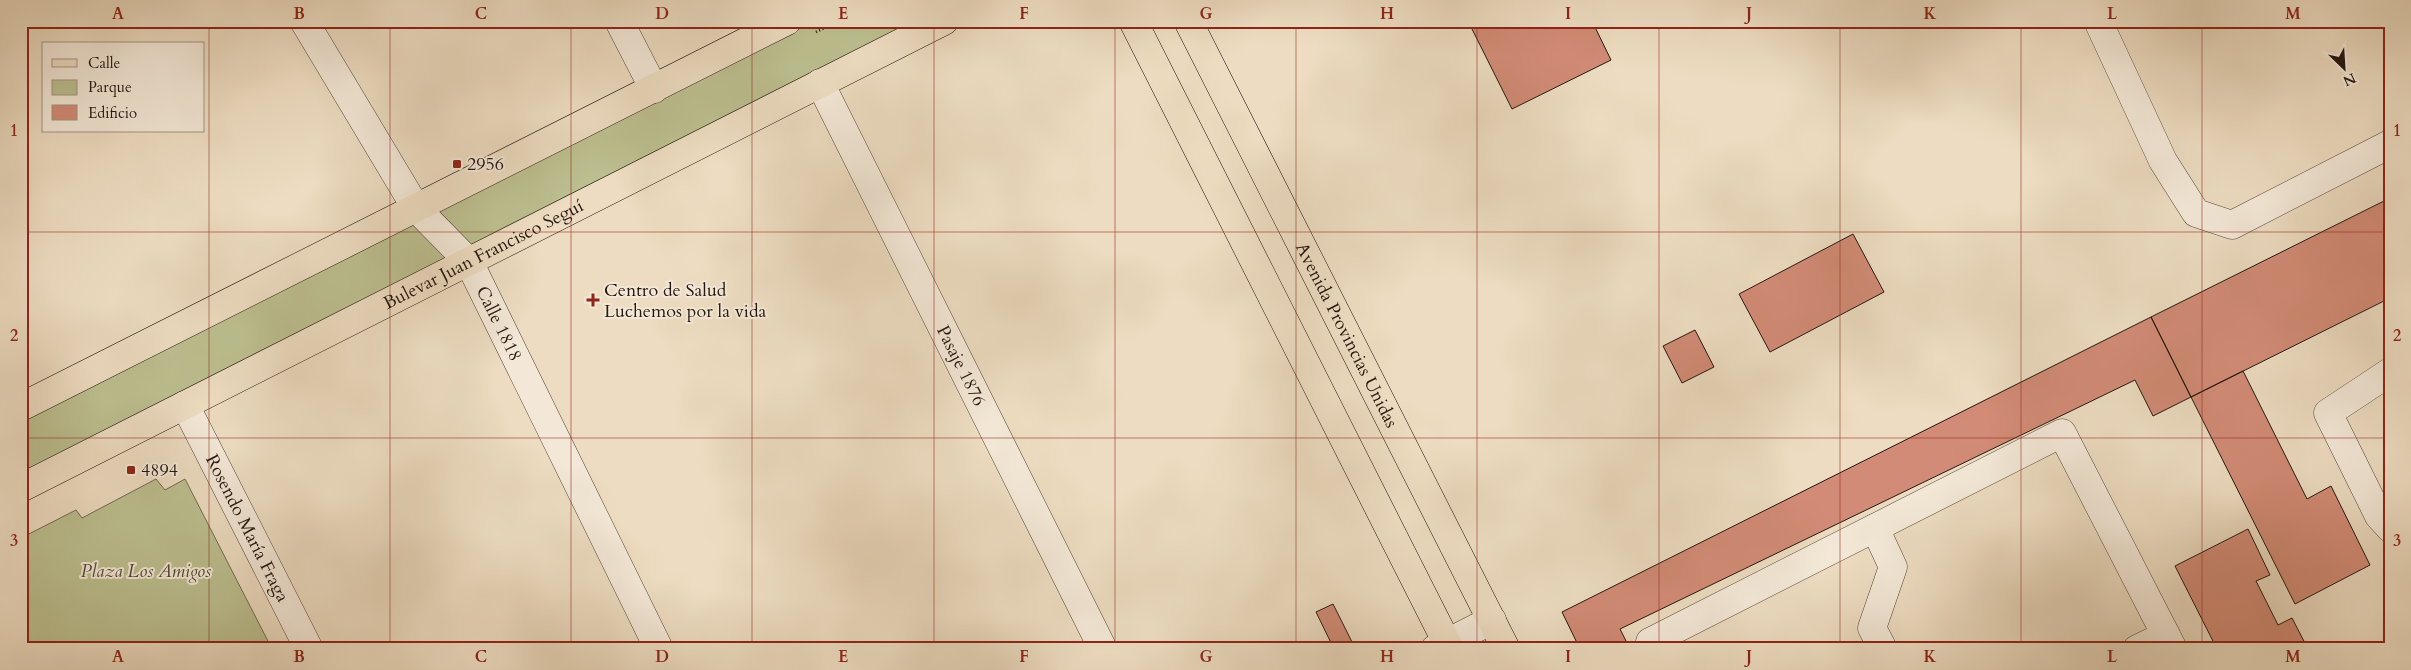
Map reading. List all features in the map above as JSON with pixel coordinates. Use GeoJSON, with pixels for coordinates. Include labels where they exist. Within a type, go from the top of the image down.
{"type":"FeatureCollection","features":[{"type":"Feature","properties":{"kind":"main road"},"geometry":{"type":"LineString","coordinates":[[21,408],[787,21]]}},
{"type":"Feature","properties":{"kind":"main road","name":"Bulevar Juan Francisco Seguí"},"geometry":{"type":"LineString","coordinates":[[21,488],[944,21]]}},
{"type":"Feature","properties":{"kind":"main road"},"geometry":{"type":"LineString","coordinates":[[1133,21],[1444,647]]}},
{"type":"Feature","properties":{"kind":"main road","name":"Avenida Provincias Unidas"},"geometry":{"type":"LineString","coordinates":[[1188,21],[1506,649]]}},
{"type":"Feature","properties":{"kind":"street","name":"Calle 1818"},"geometry":{"type":"LineString","coordinates":[[304,21],[416,208],[469,262],[659,649]]}},
{"type":"Feature","properties":{"kind":"street"},"geometry":{"type":"LineString","coordinates":[[619,21],[654,89]]}},
{"type":"Feature","properties":{"kind":"street"},"geometry":{"type":"LineString","coordinates":[[2098,21],[2163,161],[2196,213],[2232,225],[2390,144]]}},
{"type":"Feature","properties":{"kind":"street","name":"Pasaje 1876"},"geometry":{"type":"LineString","coordinates":[[820,83],[1103,649]]}},
{"type":"Feature","properties":{"kind":"street"},"geometry":{"type":"LineString","coordinates":[[2390,372],[2328,413],[2379,516],[2390,528]]}},
{"type":"Feature","properties":{"kind":"street","name":"Rosendo María Fraga"},"geometry":{"type":"LineString","coordinates":[[185,405],[309,649]]}},
{"type":"Feature","properties":{"kind":"street"},"geometry":{"type":"LineString","coordinates":[[1650,642],[2062,433],[2169,642],[2137,649]]}},
{"type":"Feature","properties":{"kind":"street"},"geometry":{"type":"LineString","coordinates":[[1875,528],[1893,567],[1872,628],[1883,649]]}},
{"type":"Feature","properties":{"kind":"street"},"geometry":{"type":"LineString","coordinates":[[1444,647],[1492,620]]}},
{"type":"Feature","properties":{"kind":"green space"},"geometry":{"type":"Polygon","coordinates":[[[787,21],[944,21],[21,488],[21,407],[787,21]]]}},
{"type":"Feature","properties":{"kind":"green space","name":"Plaza Los Amigos"},"geometry":{"type":"Polygon","coordinates":[[[156,479],[165,490],[185,479],[272,649],[21,649],[21,538],[76,510],[82,518],[156,479]]]}},
{"type":"Feature","properties":{"kind":"building"},"geometry":{"type":"Polygon","coordinates":[[[1468,21],[1592,21],[1611,60],[1512,109],[1468,21]]]}},
{"type":"Feature","properties":{"kind":"building"},"geometry":{"type":"Polygon","coordinates":[[[2390,198],[2390,298],[2191,397],[2151,317],[2390,198]]]}},
{"type":"Feature","properties":{"kind":"building"},"geometry":{"type":"Polygon","coordinates":[[[1853,234],[1884,292],[1770,352],[1739,294],[1853,234]]]}},
{"type":"Feature","properties":{"kind":"building"},"geometry":{"type":"Polygon","coordinates":[[[2151,317],[2191,397],[2153,416],[2135,380],[1620,629],[1630,649],[1580,649],[1562,612],[2151,317]]]}},
{"type":"Feature","properties":{"kind":"building"},"geometry":{"type":"Polygon","coordinates":[[[1695,330],[1714,367],[1682,383],[1663,346],[1695,330]]]}},
{"type":"Feature","properties":{"kind":"building"},"geometry":{"type":"Polygon","coordinates":[[[2243,371],[2307,499],[2331,486],[2370,565],[2295,604],[2191,397],[2243,371]]]}},
{"type":"Feature","properties":{"kind":"building"},"geometry":{"type":"Polygon","coordinates":[[[2248,529],[2270,575],[2256,581],[2278,625],[2292,618],[2308,649],[2217,649],[2175,566],[2248,529]]]}},
{"type":"Feature","properties":{"kind":"building"},"geometry":{"type":"Polygon","coordinates":[[[1333,604],[1355,648],[1353,649],[1334,649],[1316,612],[1333,604]]]}},
{"type":"Feature","properties":{"kind":"place","name":"2956"},"geometry":{"type":"Point","coordinates":[457,164]}},
{"type":"Feature","properties":{"kind":"place","name":"Centro de Salud Luchemos por la vida"},"geometry":{"type":"Point","coordinates":[593,300]}},
{"type":"Feature","properties":{"kind":"place","name":"4894"},"geometry":{"type":"Point","coordinates":[131,470]}}]}
